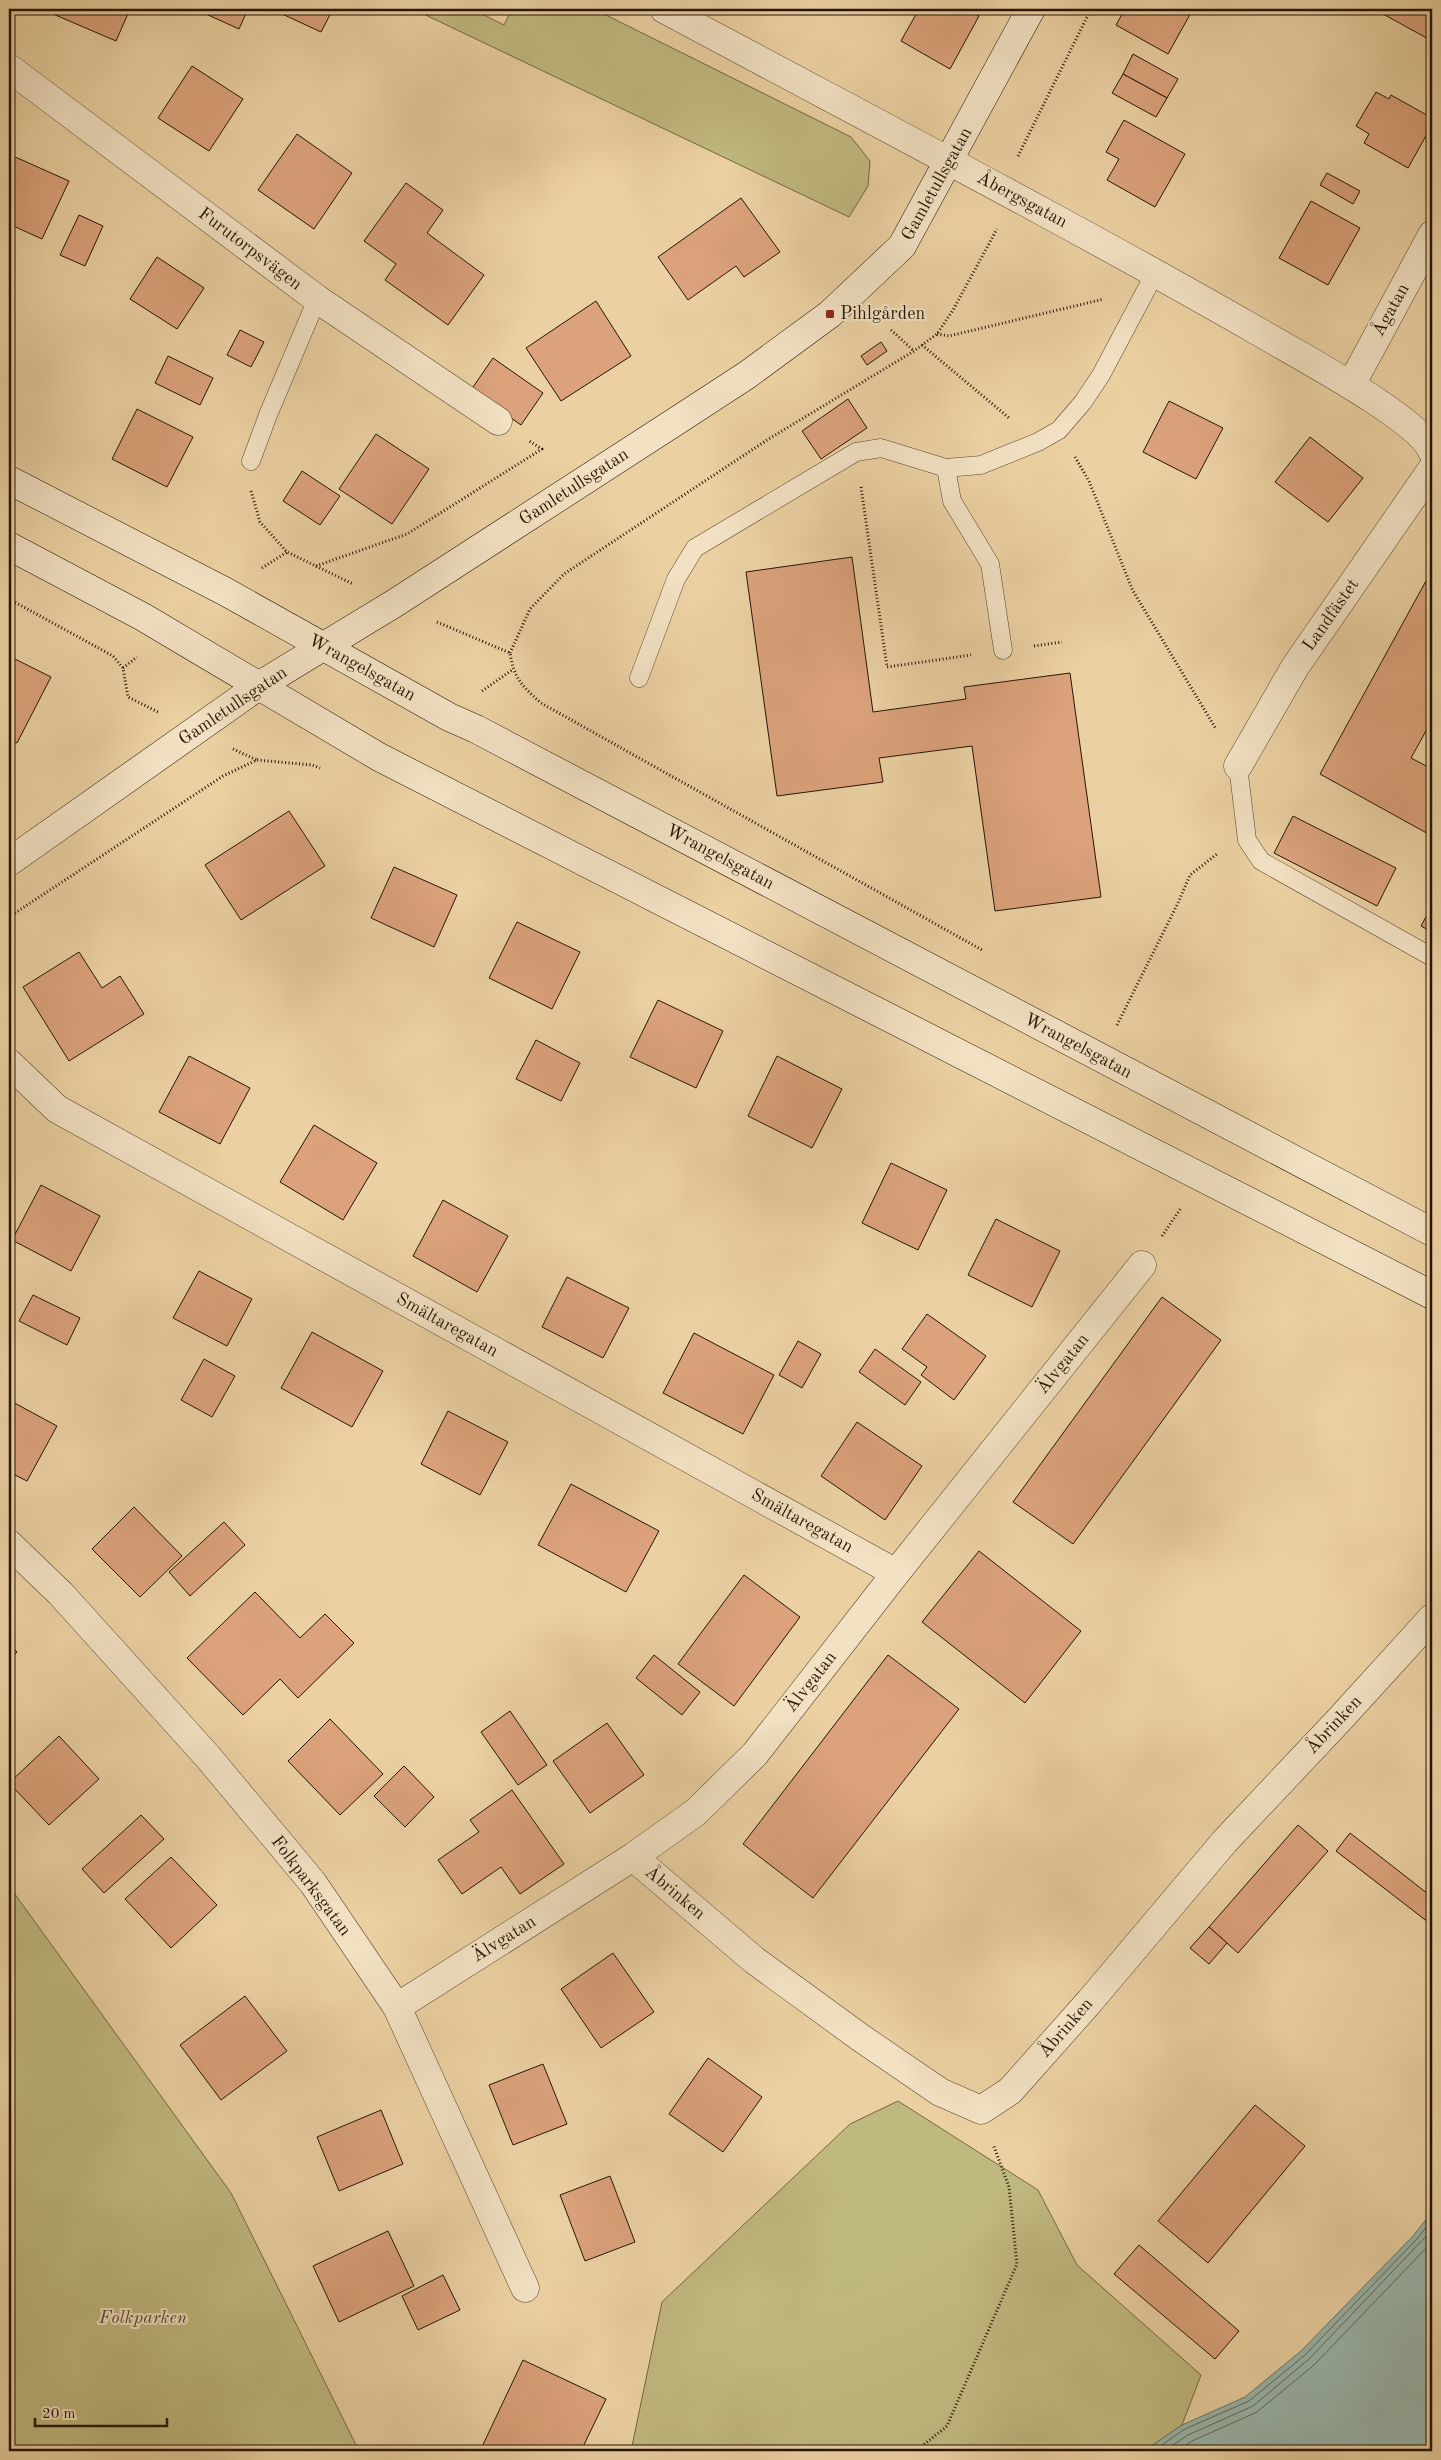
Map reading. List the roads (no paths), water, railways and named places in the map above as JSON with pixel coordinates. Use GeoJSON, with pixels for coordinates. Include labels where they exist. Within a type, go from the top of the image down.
{"type":"FeatureCollection","features":[{"type":"Feature","properties":{"kind":"street","name":"Åbergsgatan"},"geometry":{"type":"LineString","coordinates":[[664,9],[949,161],[1150,284],[1351,385]]}},
{"type":"Feature","properties":{"kind":"street","name":"Gamletullsgatan"},"geometry":{"type":"LineString","coordinates":[[9,862],[260,685],[395,604],[747,374],[830,314],[902,246],[1031,9]]}},
{"type":"Feature","properties":{"kind":"street","name":"Furutorpsvägen"},"geometry":{"type":"LineString","coordinates":[[9,68],[317,299],[498,421]]}},
{"type":"Feature","properties":{"kind":"street","name":"Ågatan"},"geometry":{"type":"LineString","coordinates":[[1351,385],[1432,235]]}},
{"type":"Feature","properties":{"kind":"street"},"geometry":{"type":"LineString","coordinates":[[1351,385],[1417,431],[1430,445],[1432,451]]}},
{"type":"Feature","properties":{"kind":"street","name":"Landfästet"},"geometry":{"type":"LineString","coordinates":[[1238,766],[1295,667],[1432,470]]}},
{"type":"Feature","properties":{"kind":"street","name":"Wrangelsgatan"},"geometry":{"type":"LineString","coordinates":[[9,480],[226,592],[449,717],[476,729],[1432,1232]]}},
{"type":"Feature","properties":{"kind":"street"},"geometry":{"type":"LineString","coordinates":[[9,546],[143,618],[260,685],[379,757],[1432,1295]]}},
{"type":"Feature","properties":{"kind":"street","name":"Smältaregatan"},"geometry":{"type":"LineString","coordinates":[[9,1064],[57,1109],[896,1573]]}},
{"type":"Feature","properties":{"kind":"street","name":"Älvgatan"},"geometry":{"type":"LineString","coordinates":[[396,2007],[633,1857],[696,1812],[755,1754],[896,1573],[1142,1265]]}},
{"type":"Feature","properties":{"kind":"street","name":"Folkparksgatan"},"geometry":{"type":"LineString","coordinates":[[9,1544],[61,1594],[208,1757],[313,1883],[396,2007],[525,2288]]}},
{"type":"Feature","properties":{"kind":"street","name":"Åbrinken"},"geometry":{"type":"LineString","coordinates":[[633,1857],[754,1960],[861,2038],[940,2092],[981,2110],[1010,2091],[1090,2001],[1225,1841],[1340,1720],[1432,1618]]}},
{"type":"Feature","properties":{"kind":"lane"},"geometry":{"type":"LineString","coordinates":[[639,678],[676,579],[695,548],[856,452],[881,448],[946,468],[981,465],[1038,442],[1059,430],[1083,402],[1101,375],[1150,284]]}},
{"type":"Feature","properties":{"kind":"lane"},"geometry":{"type":"LineString","coordinates":[[251,461],[268,415],[317,299]]}},
{"type":"Feature","properties":{"kind":"lane"},"geometry":{"type":"LineString","coordinates":[[946,468],[952,501],[990,564],[1003,650]]}},
{"type":"Feature","properties":{"kind":"lane"},"geometry":{"type":"LineString","coordinates":[[1238,766],[1247,840],[1261,861],[1432,957]]}},
{"type":"Feature","properties":{"kind":"water"},"geometry":{"type":"Polygon","coordinates":[[[1432,2212],[1432,2451],[1144,2451],[1182,2425],[1245,2397],[1301,2351],[1413,2236],[1432,2212]]]}},
{"type":"Feature","properties":{"kind":"place","name":"Pihlgården"},"geometry":{"type":"Point","coordinates":[830,314]}},
{"type":"Feature","properties":{"kind":"park label","name":"Folkparken"},"geometry":{"type":"Point","coordinates":[143,2318]}}]}
